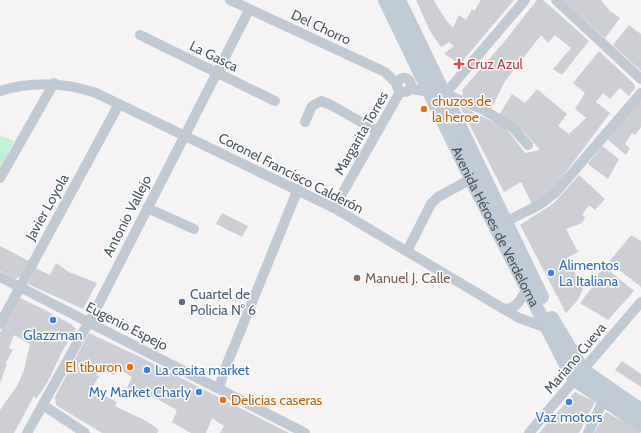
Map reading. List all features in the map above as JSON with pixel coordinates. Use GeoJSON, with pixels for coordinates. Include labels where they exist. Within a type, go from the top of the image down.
{"type":"FeatureCollection","features":[{"type":"Feature","properties":{"kind":"main road","name":"Avenida Héroes de Verdeloma"},"geometry":{"type":"LineString","coordinates":[[385,0],[471,179],[527,288],[579,375],[606,395],[641,425]]}},
{"type":"Feature","properties":{"kind":"main road","name":"Avenida Héroes de Verdeloma"},"geometry":{"type":"LineString","coordinates":[[400,0],[505,222],[551,326]]}},
{"type":"Feature","properties":{"kind":"main road","name":"Avenida Héroes de Verdeloma"},"geometry":{"type":"LineString","coordinates":[[606,395],[641,410]]}},
{"type":"Feature","properties":{"kind":"street","name":"Del Chorro"},"geometry":{"type":"LineString","coordinates":[[230,0],[385,72],[399,88]]}},
{"type":"Feature","properties":{"kind":"street"},"geometry":{"type":"LineString","coordinates":[[445,94],[525,0]]}},
{"type":"Feature","properties":{"kind":"street"},"geometry":{"type":"LineString","coordinates":[[556,0],[641,79]]}},
{"type":"Feature","properties":{"kind":"street","name":"Antonio Vallejo"},"geometry":{"type":"LineString","coordinates":[[27,433],[88,323],[249,10]]}},
{"type":"Feature","properties":{"kind":"street","name":"La Gasca"},"geometry":{"type":"LineString","coordinates":[[140,35],[275,101]]}},
{"type":"Feature","properties":{"kind":"street"},"geometry":{"type":"LineString","coordinates":[[406,78],[411,54]]}},
{"type":"Feature","properties":{"kind":"street"},"geometry":{"type":"LineString","coordinates":[[406,78],[400,80],[399,88],[405,93],[411,89],[445,94],[482,110],[512,127],[528,145]]}},
{"type":"Feature","properties":{"kind":"street"},"geometry":{"type":"LineString","coordinates":[[406,78],[411,82],[411,89]]}},
{"type":"Feature","properties":{"kind":"street"},"geometry":{"type":"LineString","coordinates":[[0,178],[54,83]]}},
{"type":"Feature","properties":{"kind":"street","name":"Coronel Francisco Calderón"},"geometry":{"type":"LineString","coordinates":[[0,92],[18,86],[54,83],[74,86],[96,93],[298,189],[334,208],[519,318],[551,326]]}},
{"type":"Feature","properties":{"kind":"street","name":"Margarita Torres"},"geometry":{"type":"LineString","coordinates":[[334,208],[399,88]]}},
{"type":"Feature","properties":{"kind":"street"},"geometry":{"type":"LineString","coordinates":[[505,222],[539,205],[556,194],[641,93]]}},
{"type":"Feature","properties":{"kind":"street"},"geometry":{"type":"LineString","coordinates":[[305,122],[312,106],[321,101],[377,131]]}},
{"type":"Feature","properties":{"kind":"street","name":"Javier Loyola"},"geometry":{"type":"LineString","coordinates":[[0,324],[119,104]]}},
{"type":"Feature","properties":{"kind":"street"},"geometry":{"type":"LineString","coordinates":[[407,251],[432,204],[438,197],[471,179]]}},
{"type":"Feature","properties":{"kind":"street"},"geometry":{"type":"LineString","coordinates":[[218,388],[224,369],[298,189]]}},
{"type":"Feature","properties":{"kind":"street"},"geometry":{"type":"LineString","coordinates":[[147,208],[194,229]]}},
{"type":"Feature","properties":{"kind":"street","name":"Eugenio Espejo"},"geometry":{"type":"LineString","coordinates":[[0,277],[305,433]]}},
{"type":"Feature","properties":{"kind":"street"},"geometry":{"type":"LineString","coordinates":[[503,308],[512,308],[518,304],[527,288]]}},
{"type":"Feature","properties":{"kind":"street","name":"Mariano Cueva"},"geometry":{"type":"LineString","coordinates":[[529,433],[641,302]]}},
{"type":"Feature","properties":{"kind":"street"},"geometry":{"type":"LineString","coordinates":[[588,433],[606,395]]}},
{"type":"Feature","properties":{"kind":"street"},"geometry":{"type":"LineString","coordinates":[[43,404],[85,433]]}},
{"type":"Feature","properties":{"kind":"green space"},"geometry":{"type":"Polygon","coordinates":[[[0,135],[14,141],[0,168],[0,135]]]}},
{"type":"Feature","properties":{"kind":"building"},"geometry":{"type":"Polygon","coordinates":[[[416,0],[435,0],[434,1],[446,20],[453,28],[459,15],[466,20],[472,9],[474,11],[481,0],[514,0],[460,64],[444,54],[454,46],[449,42],[441,47],[430,31],[416,0]]]}},
{"type":"Feature","properties":{"kind":"building"},"geometry":{"type":"Polygon","coordinates":[[[537,0],[543,0],[589,41],[562,75],[553,69],[571,48],[555,35],[548,43],[541,35],[505,81],[491,109],[463,96],[462,90],[504,42],[537,0]]]}},
{"type":"Feature","properties":{"kind":"building"},"geometry":{"type":"Polygon","coordinates":[[[563,0],[601,0],[610,11],[620,18],[605,38],[563,0]]]}},
{"type":"Feature","properties":{"kind":"building"},"geometry":{"type":"Polygon","coordinates":[[[629,25],[641,34],[641,71],[613,45],[629,25]]]}},
{"type":"Feature","properties":{"kind":"building"},"geometry":{"type":"Polygon","coordinates":[[[599,51],[634,84],[635,88],[629,96],[620,88],[610,99],[603,93],[596,102],[610,113],[550,193],[532,204],[521,182],[504,192],[460,106],[506,128],[525,153],[540,150],[524,132],[499,115],[512,94],[525,103],[537,89],[567,114],[558,126],[569,134],[586,118],[575,109],[585,93],[573,83],[599,51]]]}},
{"type":"Feature","properties":{"kind":"building"},"geometry":{"type":"Polygon","coordinates":[[[641,99],[641,127],[635,135],[632,133],[625,144],[630,148],[626,155],[607,139],[641,99]]]}},
{"type":"Feature","properties":{"kind":"building"},"geometry":{"type":"Polygon","coordinates":[[[602,146],[619,159],[608,179],[588,164],[602,146]]]}},
{"type":"Feature","properties":{"kind":"building"},"geometry":{"type":"Polygon","coordinates":[[[579,175],[605,199],[595,210],[589,205],[582,215],[585,217],[582,223],[566,229],[578,252],[567,258],[583,289],[577,301],[566,313],[520,225],[554,203],[579,175]]]}},
{"type":"Feature","properties":{"kind":"building"},"geometry":{"type":"Polygon","coordinates":[[[222,213],[248,226],[242,237],[216,224],[222,213]]]}},
{"type":"Feature","properties":{"kind":"building"},"geometry":{"type":"Polygon","coordinates":[[[631,235],[641,241],[641,287],[609,262],[631,235]]]}},
{"type":"Feature","properties":{"kind":"building"},"geometry":{"type":"Polygon","coordinates":[[[0,246],[29,261],[22,275],[15,279],[0,271],[0,246]]]}},
{"type":"Feature","properties":{"kind":"building"},"geometry":{"type":"Polygon","coordinates":[[[56,263],[69,272],[97,283],[83,309],[28,284],[35,268],[50,275],[56,263]]]}},
{"type":"Feature","properties":{"kind":"building"},"geometry":{"type":"Polygon","coordinates":[[[605,267],[634,291],[608,320],[580,303],[593,286],[589,284],[605,267]]]}},
{"type":"Feature","properties":{"kind":"building"},"geometry":{"type":"Polygon","coordinates":[[[16,296],[71,324],[76,329],[63,350],[47,383],[36,399],[34,396],[14,433],[0,433],[0,410],[17,386],[24,370],[30,344],[14,335],[9,348],[13,350],[5,364],[7,364],[0,383],[0,333],[16,296]]]}},
{"type":"Feature","properties":{"kind":"building"},"geometry":{"type":"Polygon","coordinates":[[[89,333],[142,358],[289,433],[220,433],[224,426],[212,418],[206,433],[191,433],[172,422],[177,410],[148,394],[127,388],[132,377],[117,368],[114,375],[101,368],[96,376],[100,375],[91,389],[117,402],[115,406],[148,422],[159,430],[157,433],[102,433],[56,405],[55,397],[89,333]]]}},
{"type":"Feature","properties":{"kind":"building"},"geometry":{"type":"Polygon","coordinates":[[[622,361],[641,374],[641,387],[615,370],[622,361]]]}},
{"type":"Feature","properties":{"kind":"building"},"geometry":{"type":"Polygon","coordinates":[[[575,392],[595,402],[579,433],[539,433],[575,392]]]}},
{"type":"Feature","properties":{"kind":"building"},"geometry":{"type":"Polygon","coordinates":[[[606,412],[628,424],[641,433],[594,433],[606,412]]]}},
{"type":"Feature","properties":{"kind":"place","name":"Cruz Azul"},"geometry":{"type":"Point","coordinates":[459,64]}},
{"type":"Feature","properties":{"kind":"place","name":"chuzos de la heroe"},"geometry":{"type":"Point","coordinates":[424,109]}},
{"type":"Feature","properties":{"kind":"place","name":"Alimentos La Italiana"},"geometry":{"type":"Point","coordinates":[551,273]}},
{"type":"Feature","properties":{"kind":"place","name":"Manuel J. Calle"},"geometry":{"type":"Point","coordinates":[357,278]}},
{"type":"Feature","properties":{"kind":"place","name":"Cuartel de Policia N° 6"},"geometry":{"type":"Point","coordinates":[182,302]}},
{"type":"Feature","properties":{"kind":"place","name":"Glazzman"},"geometry":{"type":"Point","coordinates":[53,320]}},
{"type":"Feature","properties":{"kind":"place","name":"El tiburon"},"geometry":{"type":"Point","coordinates":[130,367]}},
{"type":"Feature","properties":{"kind":"place","name":"La casita market"},"geometry":{"type":"Point","coordinates":[147,370]}},
{"type":"Feature","properties":{"kind":"place","name":"My Market Charly"},"geometry":{"type":"Point","coordinates":[199,392]}},
{"type":"Feature","properties":{"kind":"place","name":"Delicias caseras"},"geometry":{"type":"Point","coordinates":[223,400]}},
{"type":"Feature","properties":{"kind":"place","name":"Vaz motors"},"geometry":{"type":"Point","coordinates":[569,402]}}]}
